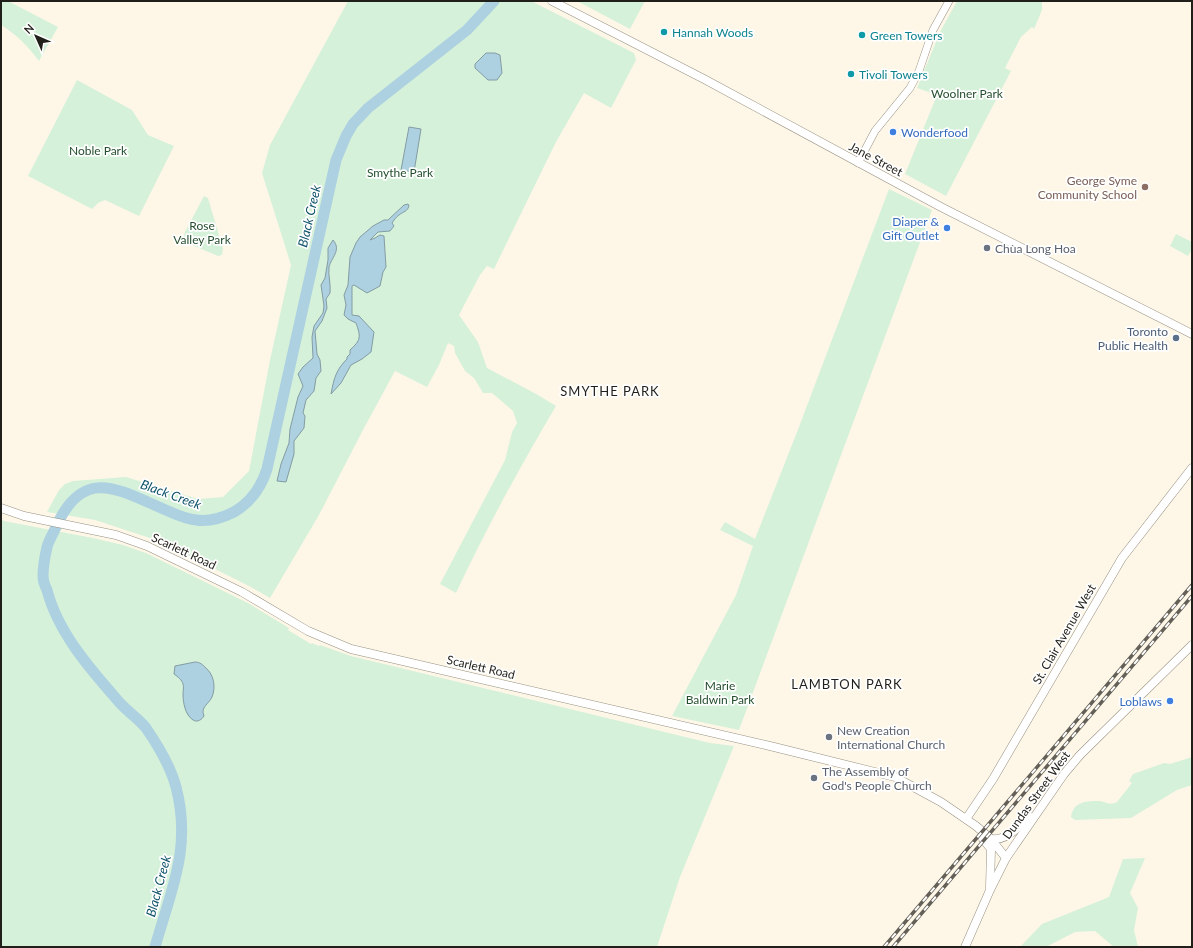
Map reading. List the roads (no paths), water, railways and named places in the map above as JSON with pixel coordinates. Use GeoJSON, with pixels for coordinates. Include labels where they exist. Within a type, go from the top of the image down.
{"type":"FeatureCollection","features":[{"type":"Feature","properties":{"kind":"main road","name":"Jane Street"},"geometry":{"type":"LineString","coordinates":[[552,1],[704,79],[941,207],[1192,334]]}},
{"type":"Feature","properties":{"kind":"main road","name":"St. Clair Avenue West"},"geometry":{"type":"LineString","coordinates":[[966,819],[993,779],[1122,558],[1192,468]]}},
{"type":"Feature","properties":{"kind":"main road","name":"Scarlett Road"},"geometry":{"type":"LineString","coordinates":[[1,508],[24,516],[116,535],[147,546],[242,592],[308,631],[351,649],[774,746],[895,777],[941,802],[976,826],[990,839],[1006,858]]}},
{"type":"Feature","properties":{"kind":"main road","name":"Dundas Street West"},"geometry":{"type":"LineString","coordinates":[[965,947],[1006,858],[1064,774],[1080,755],[1192,645]]}},
{"type":"Feature","properties":{"kind":"main road"},"geometry":{"type":"LineString","coordinates":[[990,839],[998,840],[1009,835],[1039,810]]}},
{"type":"Feature","properties":{"kind":"main road","name":"Scarlett Road"},"geometry":{"type":"LineString","coordinates":[[966,819],[972,829],[987,843],[991,849],[990,890]]}},
{"type":"Feature","properties":{"kind":"street"},"geometry":{"type":"LineString","coordinates":[[858,163],[875,131],[910,88],[919,71],[933,30],[949,1]]}},
{"type":"Feature","properties":{"kind":"water"},"geometry":{"type":"Polygon","coordinates":[[[486,53],[495,53],[500,55],[502,73],[497,80],[488,80],[475,68],[475,64],[486,53]]]}},
{"type":"Feature","properties":{"kind":"water"},"geometry":{"type":"Polygon","coordinates":[[[409,127],[421,129],[414,172],[401,170],[409,127]]]}},
{"type":"Feature","properties":{"kind":"water"},"geometry":{"type":"Polygon","coordinates":[[[408,204],[409,206],[407,209],[392,223],[394,226],[390,231],[378,232],[370,240],[380,235],[384,236],[386,267],[383,272],[380,286],[367,293],[354,285],[352,286],[352,315],[359,316],[374,332],[371,352],[351,365],[341,383],[331,394],[334,379],[338,371],[359,338],[356,323],[344,315],[346,305],[344,295],[348,285],[350,257],[360,237],[373,226],[384,220],[388,220],[404,205],[408,204]]]}},
{"type":"Feature","properties":{"kind":"water"},"geometry":{"type":"Polygon","coordinates":[[[333,240],[336,251],[329,267],[330,293],[326,299],[327,308],[322,321],[315,331],[317,354],[320,360],[321,371],[316,378],[314,391],[306,400],[303,413],[305,416],[304,428],[294,441],[294,454],[286,482],[277,481],[281,464],[289,443],[290,429],[298,397],[303,386],[298,374],[313,358],[312,337],[314,326],[323,313],[324,306],[321,285],[325,278],[328,248],[333,240]]]}},
{"type":"Feature","properties":{"kind":"water"},"geometry":{"type":"Polygon","coordinates":[[[195,662],[201,664],[209,671],[214,685],[212,697],[203,710],[204,716],[198,721],[190,718],[186,712],[183,701],[183,684],[174,674],[175,666],[195,662]]]}},
{"type":"Feature","properties":{"kind":"waterway","name":"Black Creek"},"geometry":{"type":"LineString","coordinates":[[155,947],[173,887],[181,849],[182,830],[176,787],[163,756],[146,728],[123,706],[87,664],[67,636],[59,621],[43,580],[48,544],[67,507],[79,495],[91,489],[104,488],[119,491],[182,517],[201,520],[215,519],[234,512],[255,494],[267,469],[336,160],[346,136],[353,124],[368,108],[467,30],[494,1]]}},
{"type":"Feature","properties":{"kind":"railway"},"geometry":{"type":"LineString","coordinates":[[884,947],[1192,585]]}},
{"type":"Feature","properties":{"kind":"railway"},"geometry":{"type":"LineString","coordinates":[[893,947],[1192,596]]}},
{"type":"Feature","properties":{"kind":"place","name":"Hannah Woods"},"geometry":{"type":"Point","coordinates":[664,32]}},
{"type":"Feature","properties":{"kind":"place","name":"Green Towers"},"geometry":{"type":"Point","coordinates":[862,35]}},
{"type":"Feature","properties":{"kind":"place","name":"Tivoli Towers"},"geometry":{"type":"Point","coordinates":[851,74]}},
{"type":"Feature","properties":{"kind":"place","name":"Wonderfood"},"geometry":{"type":"Point","coordinates":[893,132]}},
{"type":"Feature","properties":{"kind":"place","name":"George Syme Community School"},"geometry":{"type":"Point","coordinates":[1145,187]}},
{"type":"Feature","properties":{"kind":"place","name":"Diaper & Gift Outlet"},"geometry":{"type":"Point","coordinates":[947,228]}},
{"type":"Feature","properties":{"kind":"place","name":"Chùa Long Hoa"},"geometry":{"type":"Point","coordinates":[987,248]}},
{"type":"Feature","properties":{"kind":"place","name":"Toronto Public Health"},"geometry":{"type":"Point","coordinates":[1176,338]}},
{"type":"Feature","properties":{"kind":"place","name":"Loblaws"},"geometry":{"type":"Point","coordinates":[1170,701]}},
{"type":"Feature","properties":{"kind":"place","name":"New Creation International Church"},"geometry":{"type":"Point","coordinates":[829,737]}},
{"type":"Feature","properties":{"kind":"place","name":"The Assembly of God's People Church"},"geometry":{"type":"Point","coordinates":[814,778]}},
{"type":"Feature","properties":{"kind":"district","name":"SMYTHE PARK"},"geometry":{"type":"Point","coordinates":[610,391]}},
{"type":"Feature","properties":{"kind":"district","name":"LAMBTON PARK"},"geometry":{"type":"Point","coordinates":[847,684]}},
{"type":"Feature","properties":{"kind":"park label","name":"Woolner Park"},"geometry":{"type":"Point","coordinates":[967,93]}},
{"type":"Feature","properties":{"kind":"park label","name":"Noble Park"},"geometry":{"type":"Point","coordinates":[98,150]}},
{"type":"Feature","properties":{"kind":"park label","name":"Smythe Park"},"geometry":{"type":"Point","coordinates":[400,172]}},
{"type":"Feature","properties":{"kind":"park label","name":"Rose Valley Park"},"geometry":{"type":"Point","coordinates":[202,232]}},
{"type":"Feature","properties":{"kind":"park label","name":"Marie Baldwin Park"},"geometry":{"type":"Point","coordinates":[720,692]}}]}
